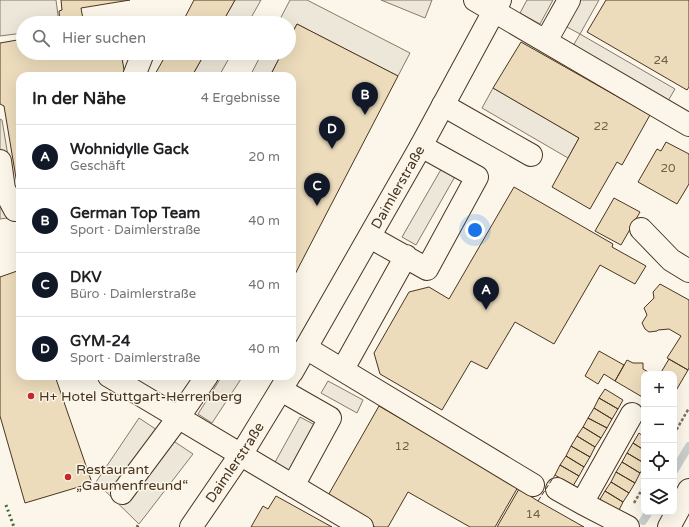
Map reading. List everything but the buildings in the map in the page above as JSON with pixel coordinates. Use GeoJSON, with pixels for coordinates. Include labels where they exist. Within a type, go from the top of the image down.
{"type":"FeatureCollection","features":[{"type":"Feature","properties":{"kind":"main road"},"geometry":{"type":"LineString","coordinates":[[475,0],[497,5],[546,42],[689,125]]}},
{"type":"Feature","properties":{"kind":"main road"},"geometry":{"type":"LineString","coordinates":[[546,42],[569,0]]}},
{"type":"Feature","properties":{"kind":"main road","name":"Daimlerstraße"},"geometry":{"type":"LineString","coordinates":[[296,364],[421,146],[497,5]]}},
{"type":"Feature","properties":{"kind":"main road"},"geometry":{"type":"LineString","coordinates":[[136,72],[141,60]]}},
{"type":"Feature","properties":{"kind":"main road"},"geometry":{"type":"LineString","coordinates":[[443,105],[531,155]]}},
{"type":"Feature","properties":{"kind":"main road"},"geometry":{"type":"LineString","coordinates":[[370,237],[427,269],[477,177],[421,146]]}},
{"type":"Feature","properties":{"kind":"main road"},"geometry":{"type":"LineString","coordinates":[[0,161],[2,189],[16,210]]}},
{"type":"Feature","properties":{"kind":"main road"},"geometry":{"type":"LineString","coordinates":[[641,229],[671,260],[689,271]]}},
{"type":"Feature","properties":{"kind":"main road"},"geometry":{"type":"LineString","coordinates":[[343,369],[406,256]]}},
{"type":"Feature","properties":{"kind":"main road"},"geometry":{"type":"LineString","coordinates":[[306,348],[534,485]]}},
{"type":"Feature","properties":{"kind":"main road"},"geometry":{"type":"LineString","coordinates":[[116,380],[362,527]]}},
{"type":"Feature","properties":{"kind":"main road"},"geometry":{"type":"LineString","coordinates":[[122,492],[178,418],[204,380]]}},
{"type":"Feature","properties":{"kind":"main road","name":"Daimlerstraße"},"geometry":{"type":"LineString","coordinates":[[191,527],[241,455],[286,380]]}},
{"type":"Feature","properties":{"kind":"main road"},"geometry":{"type":"LineString","coordinates":[[288,380],[330,418],[293,486]]}},
{"type":"Feature","properties":{"kind":"main road"},"geometry":{"type":"LineString","coordinates":[[582,503],[632,414]]}},
{"type":"Feature","properties":{"kind":"main road"},"geometry":{"type":"LineString","coordinates":[[557,489],[628,527]]}},
{"type":"Feature","properties":{"kind":"main road"},"geometry":{"type":"LineString","coordinates":[[669,527],[689,490]]}},
{"type":"Feature","properties":{"kind":"path"},"geometry":{"type":"LineString","coordinates":[[677,429],[689,408]]}},
{"type":"Feature","properties":{"kind":"shaded area"},"geometry":{"type":"Polygon","coordinates":[[[0,0],[56,0],[58,16],[16,16],[16,34],[0,36],[0,0]]]}},
{"type":"Feature","properties":{"kind":"shaded area"},"geometry":{"type":"Polygon","coordinates":[[[235,0],[261,0],[252,16],[226,16],[235,0]]]}},
{"type":"Feature","properties":{"kind":"shaded area"},"geometry":{"type":"Polygon","coordinates":[[[290,0],[307,0],[410,53],[398,76],[297,24],[296,26],[296,16],[282,16],[290,0]]]}},
{"type":"Feature","properties":{"kind":"shaded area"},"geometry":{"type":"Polygon","coordinates":[[[381,0],[432,0],[425,18],[381,0]]]}},
{"type":"Feature","properties":{"kind":"shaded area"},"geometry":{"type":"Polygon","coordinates":[[[527,0],[553,0],[540,24],[520,13],[527,0]]]}},
{"type":"Feature","properties":{"kind":"shaded area"},"geometry":{"type":"Polygon","coordinates":[[[580,0],[599,0],[580,34],[565,26],[580,0]]]}},
{"type":"Feature","properties":{"kind":"shaded area"},"geometry":{"type":"Polygon","coordinates":[[[580,34],[675,89],[665,106],[570,51],[580,34]]]}},
{"type":"Feature","properties":{"kind":"shaded area"},"geometry":{"type":"Polygon","coordinates":[[[201,60],[228,60],[221,72],[194,72],[201,60]]]}},
{"type":"Feature","properties":{"kind":"shaded area"},"geometry":{"type":"Polygon","coordinates":[[[258,60],[278,60],[272,72],[252,72],[258,60]]]}},
{"type":"Feature","properties":{"kind":"shaded area"},"geometry":{"type":"Polygon","coordinates":[[[493,88],[579,138],[568,158],[482,108],[493,88]]]}},
{"type":"Feature","properties":{"kind":"shaded area"},"geometry":{"type":"Polygon","coordinates":[[[0,119],[2,120],[16,202],[16,217],[0,219],[0,119]]]}},
{"type":"Feature","properties":{"kind":"shaded area"},"geometry":{"type":"Polygon","coordinates":[[[443,166],[457,173],[416,245],[402,237],[443,166]]]}},
{"type":"Feature","properties":{"kind":"shaded area"},"geometry":{"type":"Polygon","coordinates":[[[219,380],[240,380],[212,423],[198,414],[219,380]]]}},
{"type":"Feature","properties":{"kind":"shaded area"},"geometry":{"type":"Polygon","coordinates":[[[328,381],[363,400],[357,413],[321,393],[328,381]]]}},
{"type":"Feature","properties":{"kind":"shaded area"},"geometry":{"type":"Polygon","coordinates":[[[300,417],[315,425],[289,472],[274,464],[300,417]]]}},
{"type":"Feature","properties":{"kind":"shaded area"},"geometry":{"type":"Polygon","coordinates":[[[139,418],[193,454],[139,524],[96,482],[139,418]]]}},
{"type":"Feature","properties":{"kind":"waterway"},"geometry":{"type":"LineString","coordinates":[[677,466],[689,446]]}},
{"type":"Feature","properties":{"kind":"waterway"},"geometry":{"type":"LineString","coordinates":[[643,521],[647,515]]}},
{"type":"Feature","properties":{"kind":"hedge"},"geometry":{"type":"LineString","coordinates":[[6,505],[14,527]]}},
{"type":"Feature","properties":{"kind":"fence"},"geometry":{"type":"LineString","coordinates":[[538,501],[555,475]]}},
{"type":"Feature","properties":{"kind":"place","name":"German Top Team"},"geometry":{"type":"Point","coordinates":[365,115]}},
{"type":"Feature","properties":{"kind":"place","name":"GYM-24"},"geometry":{"type":"Point","coordinates":[332,149]}},
{"type":"Feature","properties":{"kind":"place","name":"DKV"},"geometry":{"type":"Point","coordinates":[317,206]}},
{"type":"Feature","properties":{"kind":"place","name":"Wohnidylle Gack"},"geometry":{"type":"Point","coordinates":[486,310]}},
{"type":"Feature","properties":{"kind":"place","name":"H+ Hotel Stuttgart-Herrenberg"},"geometry":{"type":"Point","coordinates":[31,396]}},
{"type":"Feature","properties":{"kind":"place","name":"Restaurant „Gaumenfreund“"},"geometry":{"type":"Point","coordinates":[68,477]}}]}
